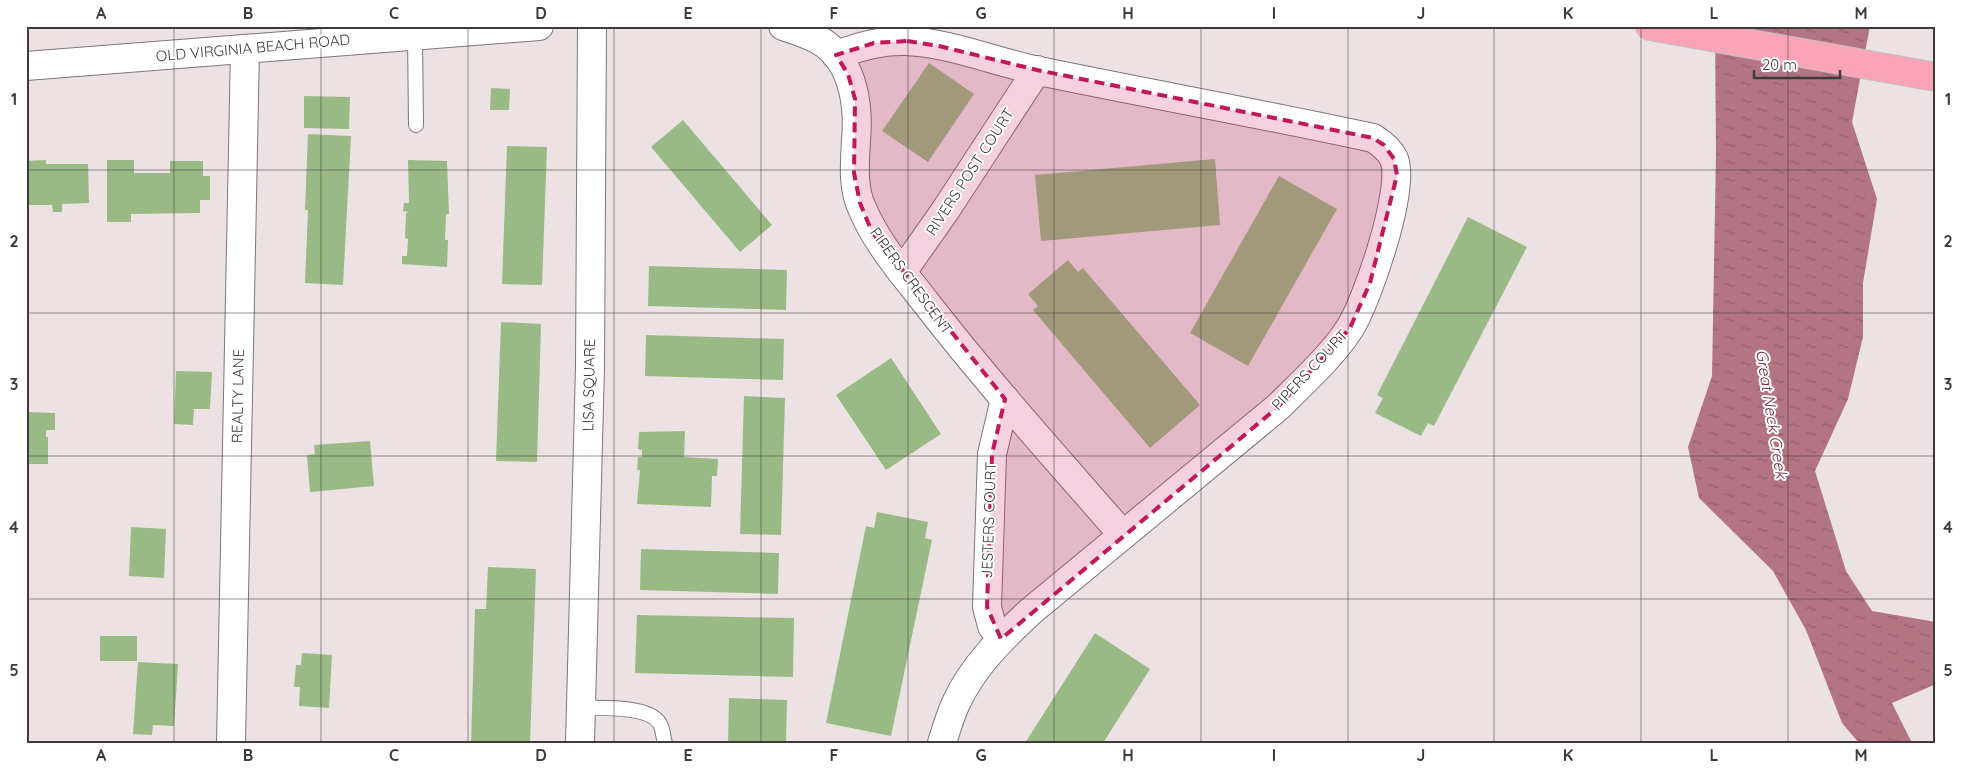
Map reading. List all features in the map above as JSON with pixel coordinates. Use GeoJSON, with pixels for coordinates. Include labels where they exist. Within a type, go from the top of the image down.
{"type":"FeatureCollection","features":[{"type":"Feature","properties":{"kind":"highway"},"geometry":{"type":"LineString","coordinates":[[1660,28],[1936,77]]}},
{"type":"Feature","properties":{"kind":"street","name":"OLD VIRGINIA BEACH ROAD"},"geometry":{"type":"LineString","coordinates":[[26,66],[539,26]]}},
{"type":"Feature","properties":{"kind":"street","name":"LISA SQUARE"},"geometry":{"type":"LineString","coordinates":[[580,743],[590,367],[592,26]]}},
{"type":"Feature","properties":{"kind":"street"},"geometry":{"type":"LineString","coordinates":[[783,26],[810,35],[826,44],[836,54],[874,43],[907,41],[939,46],[1037,70]]}},
{"type":"Feature","properties":{"kind":"street","name":"REALTY LANE"},"geometry":{"type":"LineString","coordinates":[[231,743],[246,49]]}},
{"type":"Feature","properties":{"kind":"street","name":"PIPERS CRESCENT"},"geometry":{"type":"LineString","coordinates":[[836,54],[848,74],[855,99],[857,133],[854,173],[860,203],[872,232],[953,337],[1124,535]]}},
{"type":"Feature","properties":{"kind":"street","name":"PIPERS COURT"},"geometry":{"type":"LineString","coordinates":[[1037,70],[1373,138],[1384,145],[1394,159],[1397,176],[1388,224],[1370,284],[1350,328],[1312,374],[1278,407],[1124,535]]}},
{"type":"Feature","properties":{"kind":"street","name":"RIVERS POST COURT"},"geometry":{"type":"LineString","coordinates":[[902,272],[945,212],[1037,70]]}},
{"type":"Feature","properties":{"kind":"street","name":"JESTERS COURT"},"geometry":{"type":"LineString","coordinates":[[1001,639],[992,626],[986,607],[992,454],[1005,399]]}},
{"type":"Feature","properties":{"kind":"street"},"geometry":{"type":"LineString","coordinates":[[942,743],[956,702],[978,666],[1001,639],[1124,535]]}},
{"type":"Feature","properties":{"kind":"lane"},"geometry":{"type":"LineString","coordinates":[[415,35],[416,125]]}},
{"type":"Feature","properties":{"kind":"lane"},"geometry":{"type":"LineString","coordinates":[[581,708],[629,709],[652,716],[659,723],[665,743]]}},
{"type":"Feature","properties":{"kind":"highlighted area"},"geometry":{"type":"Polygon","coordinates":[[[907,41],[939,46],[1037,70],[1373,138],[1384,145],[1394,159],[1397,175],[1370,283],[1350,328],[1278,407],[1001,639],[987,607],[992,454],[1005,399],[872,232],[860,203],[854,173],[855,99],[848,74],[836,55],[874,43],[907,41]]]}},
{"type":"Feature","properties":{"kind":"water","name":"Great Neck Creek"},"geometry":{"type":"Polygon","coordinates":[[[1715,26],[1870,26],[1852,122],[1877,199],[1863,283],[1863,337],[1848,399],[1815,471],[1846,571],[1872,611],[1936,622],[1936,684],[1892,703],[1912,743],[1859,743],[1842,723],[1806,630],[1773,571],[1699,498],[1688,447],[1712,376],[1716,154],[1715,26]]]}},
{"type":"Feature","properties":{"kind":"building"},"geometry":{"type":"Polygon","coordinates":[[[929,63],[974,94],[928,162],[882,131],[929,63]]]}},
{"type":"Feature","properties":{"kind":"building"},"geometry":{"type":"Polygon","coordinates":[[[491,88],[510,89],[509,110],[490,110],[491,88]]]}},
{"type":"Feature","properties":{"kind":"building"},"geometry":{"type":"Polygon","coordinates":[[[304,96],[350,97],[349,129],[304,128],[304,96]]]}},
{"type":"Feature","properties":{"kind":"building"},"geometry":{"type":"Polygon","coordinates":[[[683,120],[772,225],[740,252],[651,147],[683,120]]]}},
{"type":"Feature","properties":{"kind":"building"},"geometry":{"type":"Polygon","coordinates":[[[308,134],[351,136],[343,285],[305,283],[308,210],[305,210],[308,134]]]}},
{"type":"Feature","properties":{"kind":"building"},"geometry":{"type":"Polygon","coordinates":[[[507,146],[547,147],[542,285],[502,284],[507,146]]]}},
{"type":"Feature","properties":{"kind":"building"},"geometry":{"type":"Polygon","coordinates":[[[1215,159],[1220,225],[1041,241],[1035,175],[1215,159]]]}},
{"type":"Feature","properties":{"kind":"building"},"geometry":{"type":"Polygon","coordinates":[[[46,160],[46,164],[88,164],[89,203],[62,204],[62,212],[53,212],[52,205],[26,205],[26,161],[46,160]]]}},
{"type":"Feature","properties":{"kind":"building"},"geometry":{"type":"Polygon","coordinates":[[[107,160],[134,160],[134,173],[170,173],[170,161],[203,161],[203,176],[210,176],[210,200],[200,200],[200,213],[131,214],[131,222],[107,222],[107,160]]]}},
{"type":"Feature","properties":{"kind":"building"},"geometry":{"type":"Polygon","coordinates":[[[408,160],[447,161],[449,214],[446,214],[445,240],[448,240],[447,267],[402,264],[402,256],[407,256],[408,239],[405,238],[406,213],[409,212],[403,211],[404,203],[409,203],[408,160]]]}},
{"type":"Feature","properties":{"kind":"building"},"geometry":{"type":"Polygon","coordinates":[[[1279,176],[1337,209],[1248,366],[1190,333],[1279,176]]]}},
{"type":"Feature","properties":{"kind":"building"},"geometry":{"type":"Polygon","coordinates":[[[1468,217],[1527,247],[1434,426],[1428,423],[1421,436],[1375,413],[1383,398],[1377,395],[1468,217]]]}},
{"type":"Feature","properties":{"kind":"building"},"geometry":{"type":"Polygon","coordinates":[[[1068,260],[1078,272],[1083,268],[1200,405],[1150,448],[1033,310],[1038,306],[1028,294],[1068,260]]]}},
{"type":"Feature","properties":{"kind":"building"},"geometry":{"type":"Polygon","coordinates":[[[649,266],[787,270],[786,310],[648,306],[649,266]]]}},
{"type":"Feature","properties":{"kind":"building"},"geometry":{"type":"Polygon","coordinates":[[[501,322],[541,324],[537,462],[496,461],[501,322]]]}},
{"type":"Feature","properties":{"kind":"building"},"geometry":{"type":"Polygon","coordinates":[[[646,335],[784,339],[783,380],[645,376],[646,335]]]}},
{"type":"Feature","properties":{"kind":"building"},"geometry":{"type":"Polygon","coordinates":[[[891,358],[941,434],[886,470],[836,395],[891,358]]]}},
{"type":"Feature","properties":{"kind":"building"},"geometry":{"type":"Polygon","coordinates":[[[176,371],[212,372],[210,409],[194,409],[193,425],[174,424],[176,371]]]}},
{"type":"Feature","properties":{"kind":"building"},"geometry":{"type":"Polygon","coordinates":[[[744,396],[785,398],[781,535],[740,534],[744,396]]]}},
{"type":"Feature","properties":{"kind":"building"},"geometry":{"type":"Polygon","coordinates":[[[26,412],[55,413],[55,430],[46,430],[46,437],[48,437],[48,464],[26,464],[26,412]]]}},
{"type":"Feature","properties":{"kind":"building"},"geometry":{"type":"Polygon","coordinates":[[[685,431],[684,457],[718,459],[717,476],[712,476],[711,507],[637,504],[640,470],[637,470],[638,457],[642,457],[642,450],[638,449],[639,432],[685,431]]]}},
{"type":"Feature","properties":{"kind":"building"},"geometry":{"type":"Polygon","coordinates":[[[370,441],[374,486],[310,492],[307,455],[315,454],[314,445],[370,441]]]}},
{"type":"Feature","properties":{"kind":"building"},"geometry":{"type":"Polygon","coordinates":[[[877,512],[928,522],[925,538],[932,540],[891,736],[826,723],[866,526],[874,528],[877,512]]]}},
{"type":"Feature","properties":{"kind":"building"},"geometry":{"type":"Polygon","coordinates":[[[131,527],[166,529],[164,578],[129,576],[131,527]]]}},
{"type":"Feature","properties":{"kind":"building"},"geometry":{"type":"Polygon","coordinates":[[[641,549],[779,553],[778,594],[640,590],[641,549]]]}},
{"type":"Feature","properties":{"kind":"building"},"geometry":{"type":"Polygon","coordinates":[[[488,567],[536,569],[530,743],[471,743],[475,609],[486,609],[488,567]]]}},
{"type":"Feature","properties":{"kind":"building"},"geometry":{"type":"Polygon","coordinates":[[[637,615],[794,618],[793,677],[635,673],[637,615]]]}},
{"type":"Feature","properties":{"kind":"building"},"geometry":{"type":"Polygon","coordinates":[[[1095,633],[1150,669],[1103,743],[1025,743],[1095,633]]]}},
{"type":"Feature","properties":{"kind":"building"},"geometry":{"type":"Polygon","coordinates":[[[100,636],[137,636],[137,661],[100,661],[100,636]]]}},
{"type":"Feature","properties":{"kind":"building"},"geometry":{"type":"Polygon","coordinates":[[[302,653],[332,655],[329,708],[299,706],[300,687],[294,687],[296,665],[301,665],[302,653]]]}},
{"type":"Feature","properties":{"kind":"building"},"geometry":{"type":"Polygon","coordinates":[[[138,662],[178,664],[174,726],[153,725],[152,735],[133,734],[138,662]]]}},
{"type":"Feature","properties":{"kind":"building"},"geometry":{"type":"Polygon","coordinates":[[[729,698],[787,700],[786,743],[728,743],[729,698]]]}}]}
